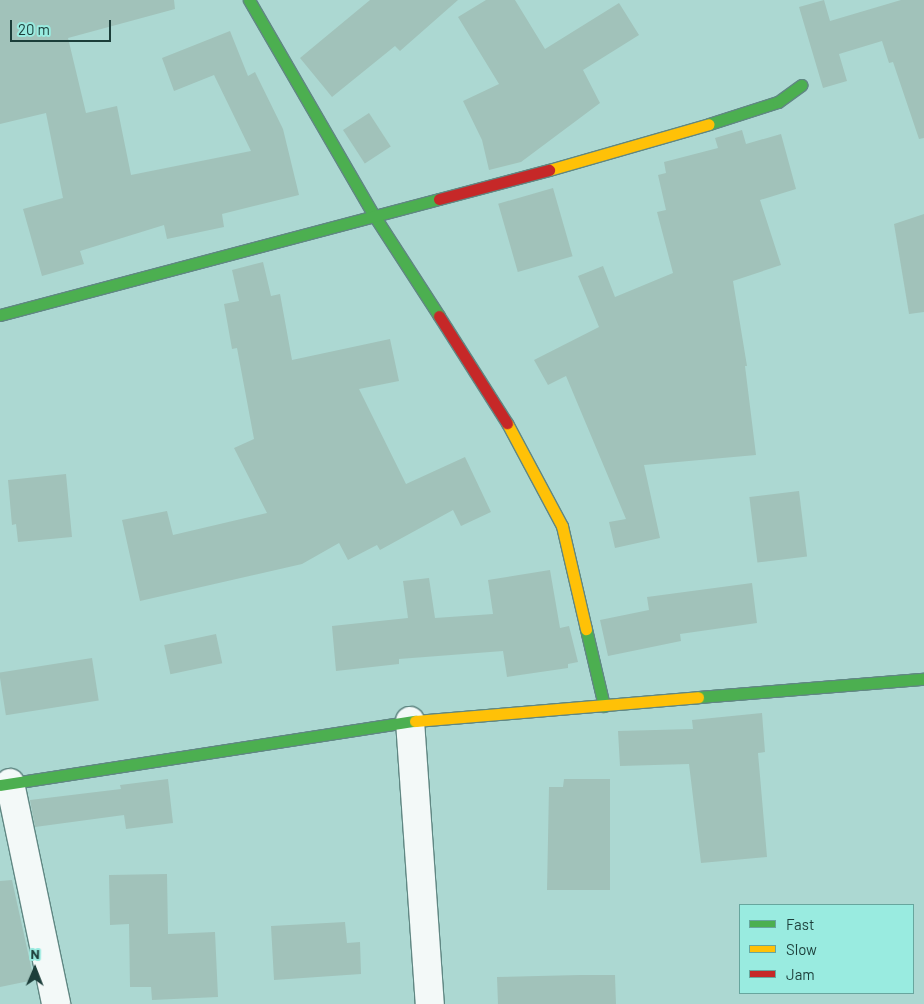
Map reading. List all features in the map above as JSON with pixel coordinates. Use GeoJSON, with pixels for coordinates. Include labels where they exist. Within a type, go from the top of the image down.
{"type":"FeatureCollection","features":[{"type":"Feature","properties":{"kind":"street"},"geometry":{"type":"LineString","coordinates":[[249,0],[375,217],[514,434],[562,526],[604,706]]}},
{"type":"Feature","properties":{"kind":"street"},"geometry":{"type":"LineString","coordinates":[[0,315],[630,149],[778,102],[801,85]]}},
{"type":"Feature","properties":{"kind":"street"},"geometry":{"type":"LineString","coordinates":[[56,1004],[5,784],[410,721],[924,679]]}},
{"type":"Feature","properties":{"kind":"street"},"geometry":{"type":"LineString","coordinates":[[410,721],[430,1004]]}},
{"type":"Feature","properties":{"kind":"building"},"geometry":{"type":"Polygon","coordinates":[[[0,0],[174,0],[175,9],[68,38],[86,113],[117,106],[131,175],[251,151],[214,75],[174,91],[162,58],[230,31],[248,76],[255,72],[283,129],[299,195],[222,214],[224,227],[167,239],[164,225],[80,251],[84,264],[42,276],[23,209],[63,198],[46,113],[0,124],[0,0]]]}},
{"type":"Feature","properties":{"kind":"building"},"geometry":{"type":"Polygon","coordinates":[[[370,0],[458,0],[400,51],[395,46],[332,97],[300,58],[370,0]]]}},
{"type":"Feature","properties":{"kind":"building"},"geometry":{"type":"Polygon","coordinates":[[[486,0],[515,0],[545,49],[619,3],[639,35],[583,70],[600,103],[521,162],[489,170],[482,140],[463,101],[499,84],[458,17],[486,0]]]}},
{"type":"Feature","properties":{"kind":"building"},"geometry":{"type":"Polygon","coordinates":[[[824,0],[830,21],[901,0],[924,0],[924,138],[919,139],[893,62],[889,63],[882,41],[839,54],[847,81],[823,88],[799,7],[824,0]]]}},
{"type":"Feature","properties":{"kind":"building"},"geometry":{"type":"Polygon","coordinates":[[[369,113],[391,147],[365,163],[343,130],[369,113]]]}},
{"type":"Feature","properties":{"kind":"building"},"geometry":{"type":"Polygon","coordinates":[[[742,130],[746,144],[781,134],[796,189],[760,200],[781,265],[733,281],[747,366],[745,366],[756,455],[644,465],[660,538],[615,548],[609,522],[626,519],[566,376],[548,385],[534,360],[599,327],[578,276],[603,266],[615,297],[673,273],[657,212],[666,210],[658,175],[666,173],[664,162],[718,148],[715,138],[742,130]]]}},
{"type":"Feature","properties":{"kind":"building"},"geometry":{"type":"Polygon","coordinates":[[[553,188],[573,256],[518,272],[498,204],[553,188]]]}},
{"type":"Feature","properties":{"kind":"building"},"geometry":{"type":"Polygon","coordinates":[[[924,214],[924,312],[909,314],[894,224],[924,214]]]}},
{"type":"Feature","properties":{"kind":"building"},"geometry":{"type":"Polygon","coordinates":[[[263,262],[271,296],[280,294],[292,360],[390,339],[399,381],[359,389],[406,484],[465,457],[491,512],[461,526],[453,510],[380,550],[377,545],[348,560],[339,543],[302,564],[140,601],[122,520],[167,511],[173,535],[267,513],[234,448],[254,439],[237,348],[232,349],[224,304],[239,301],[232,270],[263,262]]]}},
{"type":"Feature","properties":{"kind":"building"},"geometry":{"type":"Polygon","coordinates":[[[66,474],[72,537],[18,542],[16,524],[12,525],[8,480],[66,474]]]}},
{"type":"Feature","properties":{"kind":"building"},"geometry":{"type":"Polygon","coordinates":[[[799,491],[807,557],[757,563],[749,497],[799,491]]]}},
{"type":"Feature","properties":{"kind":"building"},"geometry":{"type":"Polygon","coordinates":[[[550,570],[560,628],[569,626],[578,662],[568,664],[568,668],[507,677],[503,651],[399,659],[399,664],[336,671],[332,626],[408,618],[403,581],[429,578],[435,618],[493,614],[488,580],[550,570]]]}},
{"type":"Feature","properties":{"kind":"building"},"geometry":{"type":"Polygon","coordinates":[[[752,583],[757,623],[680,634],[681,641],[608,656],[600,620],[649,610],[647,597],[752,583]]]}},
{"type":"Feature","properties":{"kind":"building"},"geometry":{"type":"Polygon","coordinates":[[[216,634],[222,663],[170,674],[164,645],[216,634]]]}},
{"type":"Feature","properties":{"kind":"building"},"geometry":{"type":"Polygon","coordinates":[[[92,658],[99,700],[6,715],[0,673],[92,658]]]}},
{"type":"Feature","properties":{"kind":"building"},"geometry":{"type":"Polygon","coordinates":[[[762,713],[765,752],[758,753],[767,857],[701,863],[689,764],[620,766],[618,731],[693,729],[692,720],[762,713]]]}},
{"type":"Feature","properties":{"kind":"building"},"geometry":{"type":"Polygon","coordinates":[[[168,779],[173,823],[126,829],[124,815],[35,827],[30,800],[121,789],[120,785],[168,779]]]}},
{"type":"Feature","properties":{"kind":"building"},"geometry":{"type":"Polygon","coordinates":[[[564,779],[610,779],[610,890],[547,890],[549,787],[563,787],[564,779]]]}},
{"type":"Feature","properties":{"kind":"building"},"geometry":{"type":"Polygon","coordinates":[[[167,874],[168,934],[215,932],[218,997],[152,1000],[151,987],[130,987],[129,924],[110,925],[109,875],[167,874]]]}},
{"type":"Feature","properties":{"kind":"building"},"geometry":{"type":"Polygon","coordinates":[[[12,880],[34,980],[0,987],[0,881],[12,880]]]}},
{"type":"Feature","properties":{"kind":"building"},"geometry":{"type":"Polygon","coordinates":[[[345,922],[347,943],[360,942],[361,974],[274,980],[271,926],[345,922]]]}},
{"type":"Feature","properties":{"kind":"building"},"geometry":{"type":"Polygon","coordinates":[[[615,975],[616,1004],[498,1004],[497,977],[615,975]]]}},
{"type":"Feature","properties":{"kind":"traffic: fast"},"geometry":{"type":"LineString","coordinates":[[249,0],[375,217],[439,316]]}},
{"type":"Feature","properties":{"kind":"traffic: fast"},"geometry":{"type":"LineString","coordinates":[[709,124],[778,102],[801,85]]}},
{"type":"Feature","properties":{"kind":"traffic: fast"},"geometry":{"type":"LineString","coordinates":[[0,315],[439,199]]}},
{"type":"Feature","properties":{"kind":"traffic: fast"},"geometry":{"type":"LineString","coordinates":[[586,629],[604,706]]}},
{"type":"Feature","properties":{"kind":"traffic: fast"},"geometry":{"type":"LineString","coordinates":[[698,697],[924,679]]}},
{"type":"Feature","properties":{"kind":"traffic: fast"},"geometry":{"type":"LineString","coordinates":[[0,785],[415,721]]}},
{"type":"Feature","properties":{"kind":"traffic: slow"},"geometry":{"type":"LineString","coordinates":[[549,170],[709,124]]}},
{"type":"Feature","properties":{"kind":"traffic: slow"},"geometry":{"type":"LineString","coordinates":[[507,423],[562,526],[586,629]]}},
{"type":"Feature","properties":{"kind":"traffic: slow"},"geometry":{"type":"LineString","coordinates":[[415,721],[698,697]]}},
{"type":"Feature","properties":{"kind":"traffic: jam"},"geometry":{"type":"LineString","coordinates":[[439,199],[549,170]]}},
{"type":"Feature","properties":{"kind":"traffic: jam"},"geometry":{"type":"LineString","coordinates":[[439,316],[507,423]]}}]}
